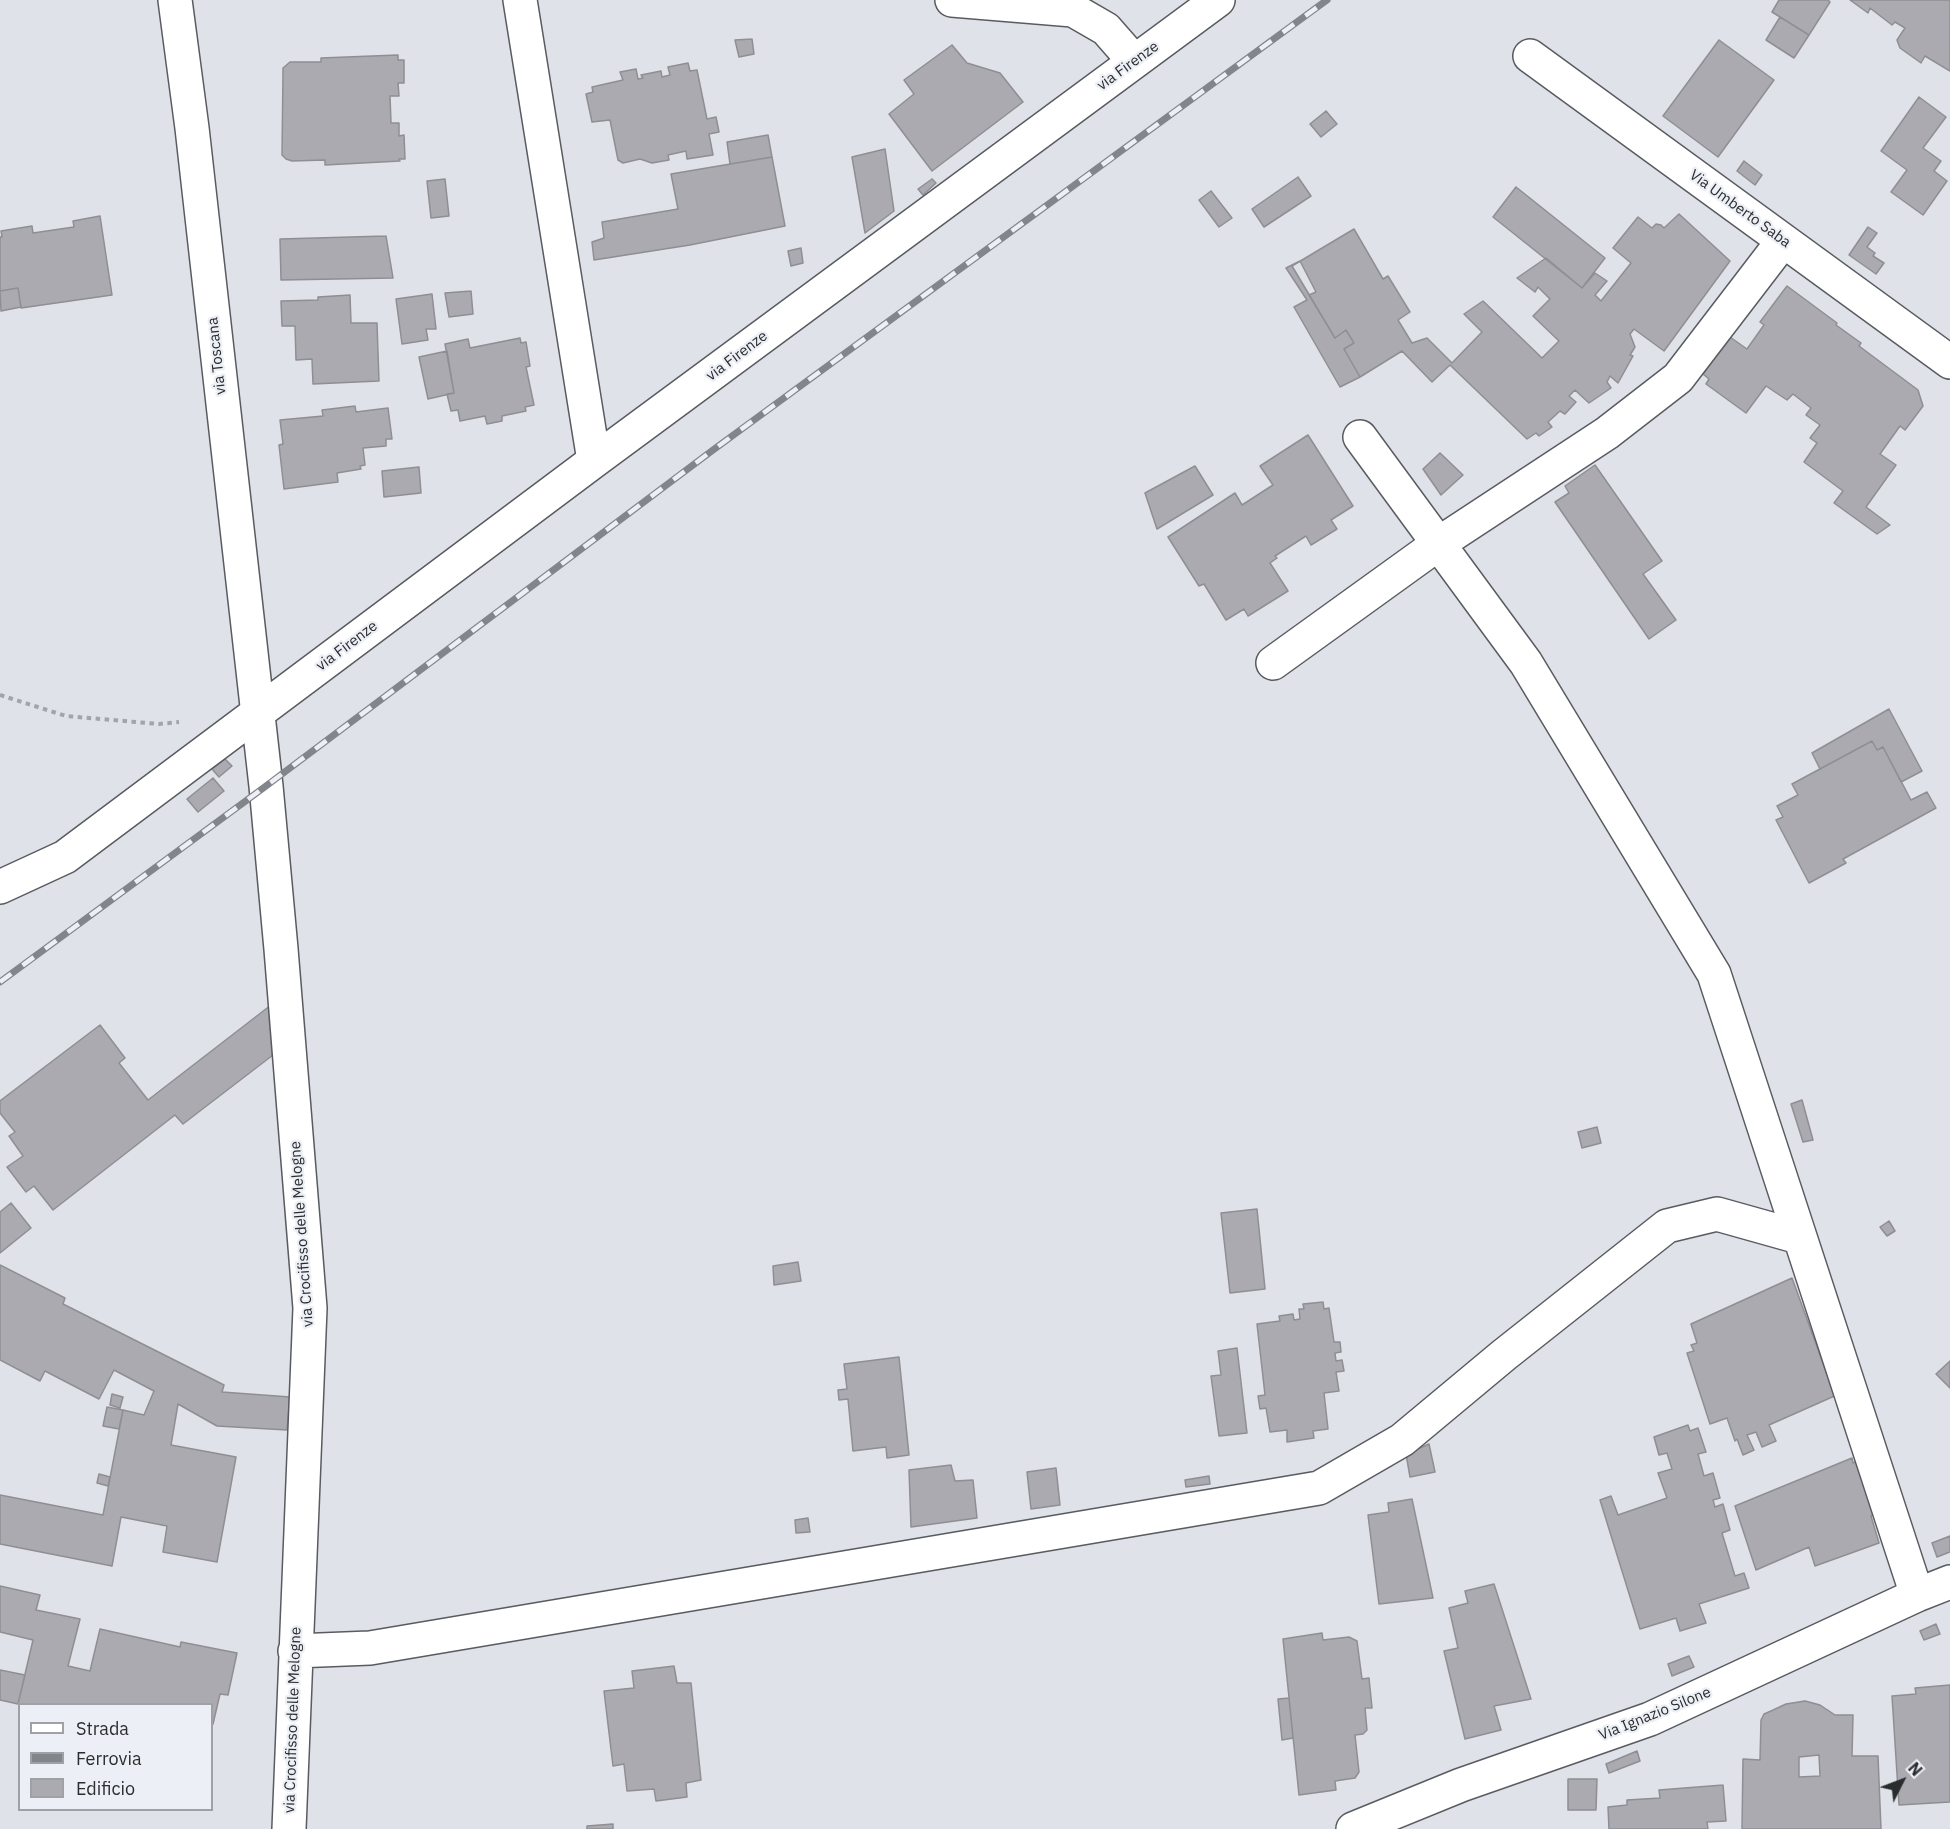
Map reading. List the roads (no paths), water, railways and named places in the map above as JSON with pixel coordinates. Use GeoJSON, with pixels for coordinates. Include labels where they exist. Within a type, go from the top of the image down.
{"type":"FeatureCollection","features":[{"type":"Feature","properties":{"kind":"street","name":"via Toscana"},"geometry":{"type":"LineString","coordinates":[[175,0],[196,163],[257,713]]}},
{"type":"Feature","properties":{"kind":"street"},"geometry":{"type":"LineString","coordinates":[[520,0],[594,461]]}},
{"type":"Feature","properties":{"kind":"street"},"geometry":{"type":"LineString","coordinates":[[952,0],[1073,10],[1106,29],[1134,61]]}},
{"type":"Feature","properties":{"kind":"street","name":"via Firenze"},"geometry":{"type":"LineString","coordinates":[[0,887],[65,857],[594,461],[1218,0]]}},
{"type":"Feature","properties":{"kind":"street","name":"Via Umberto Saba"},"geometry":{"type":"LineString","coordinates":[[1530,56],[1950,362]]}},
{"type":"Feature","properties":{"kind":"street"},"geometry":{"type":"LineString","coordinates":[[1273,663],[1438,544],[1607,433],[1678,378],[1783,241]]}},
{"type":"Feature","properties":{"kind":"street"},"geometry":{"type":"LineString","coordinates":[[1360,437],[1526,663],[1714,974],[1917,1595]]}},
{"type":"Feature","properties":{"kind":"street","name":"via Crocifisso delle Melogne"},"geometry":{"type":"LineString","coordinates":[[257,713],[281,949],[310,1308],[289,1829]]}},
{"type":"Feature","properties":{"kind":"street"},"geometry":{"type":"LineString","coordinates":[[295,1650],[370,1648],[1319,1488],[1402,1440],[1504,1355],[1667,1226],[1717,1214],[1799,1237]]}},
{"type":"Feature","properties":{"kind":"street","name":"Via Ignazio Silone"},"geometry":{"type":"LineString","coordinates":[[1353,1829],[1461,1785],[1650,1719],[1917,1595],[1950,1582]]}},
{"type":"Feature","properties":{"kind":"railway"},"geometry":{"type":"LineString","coordinates":[[0,982],[266,786],[713,450],[1327,0]]}}]}
